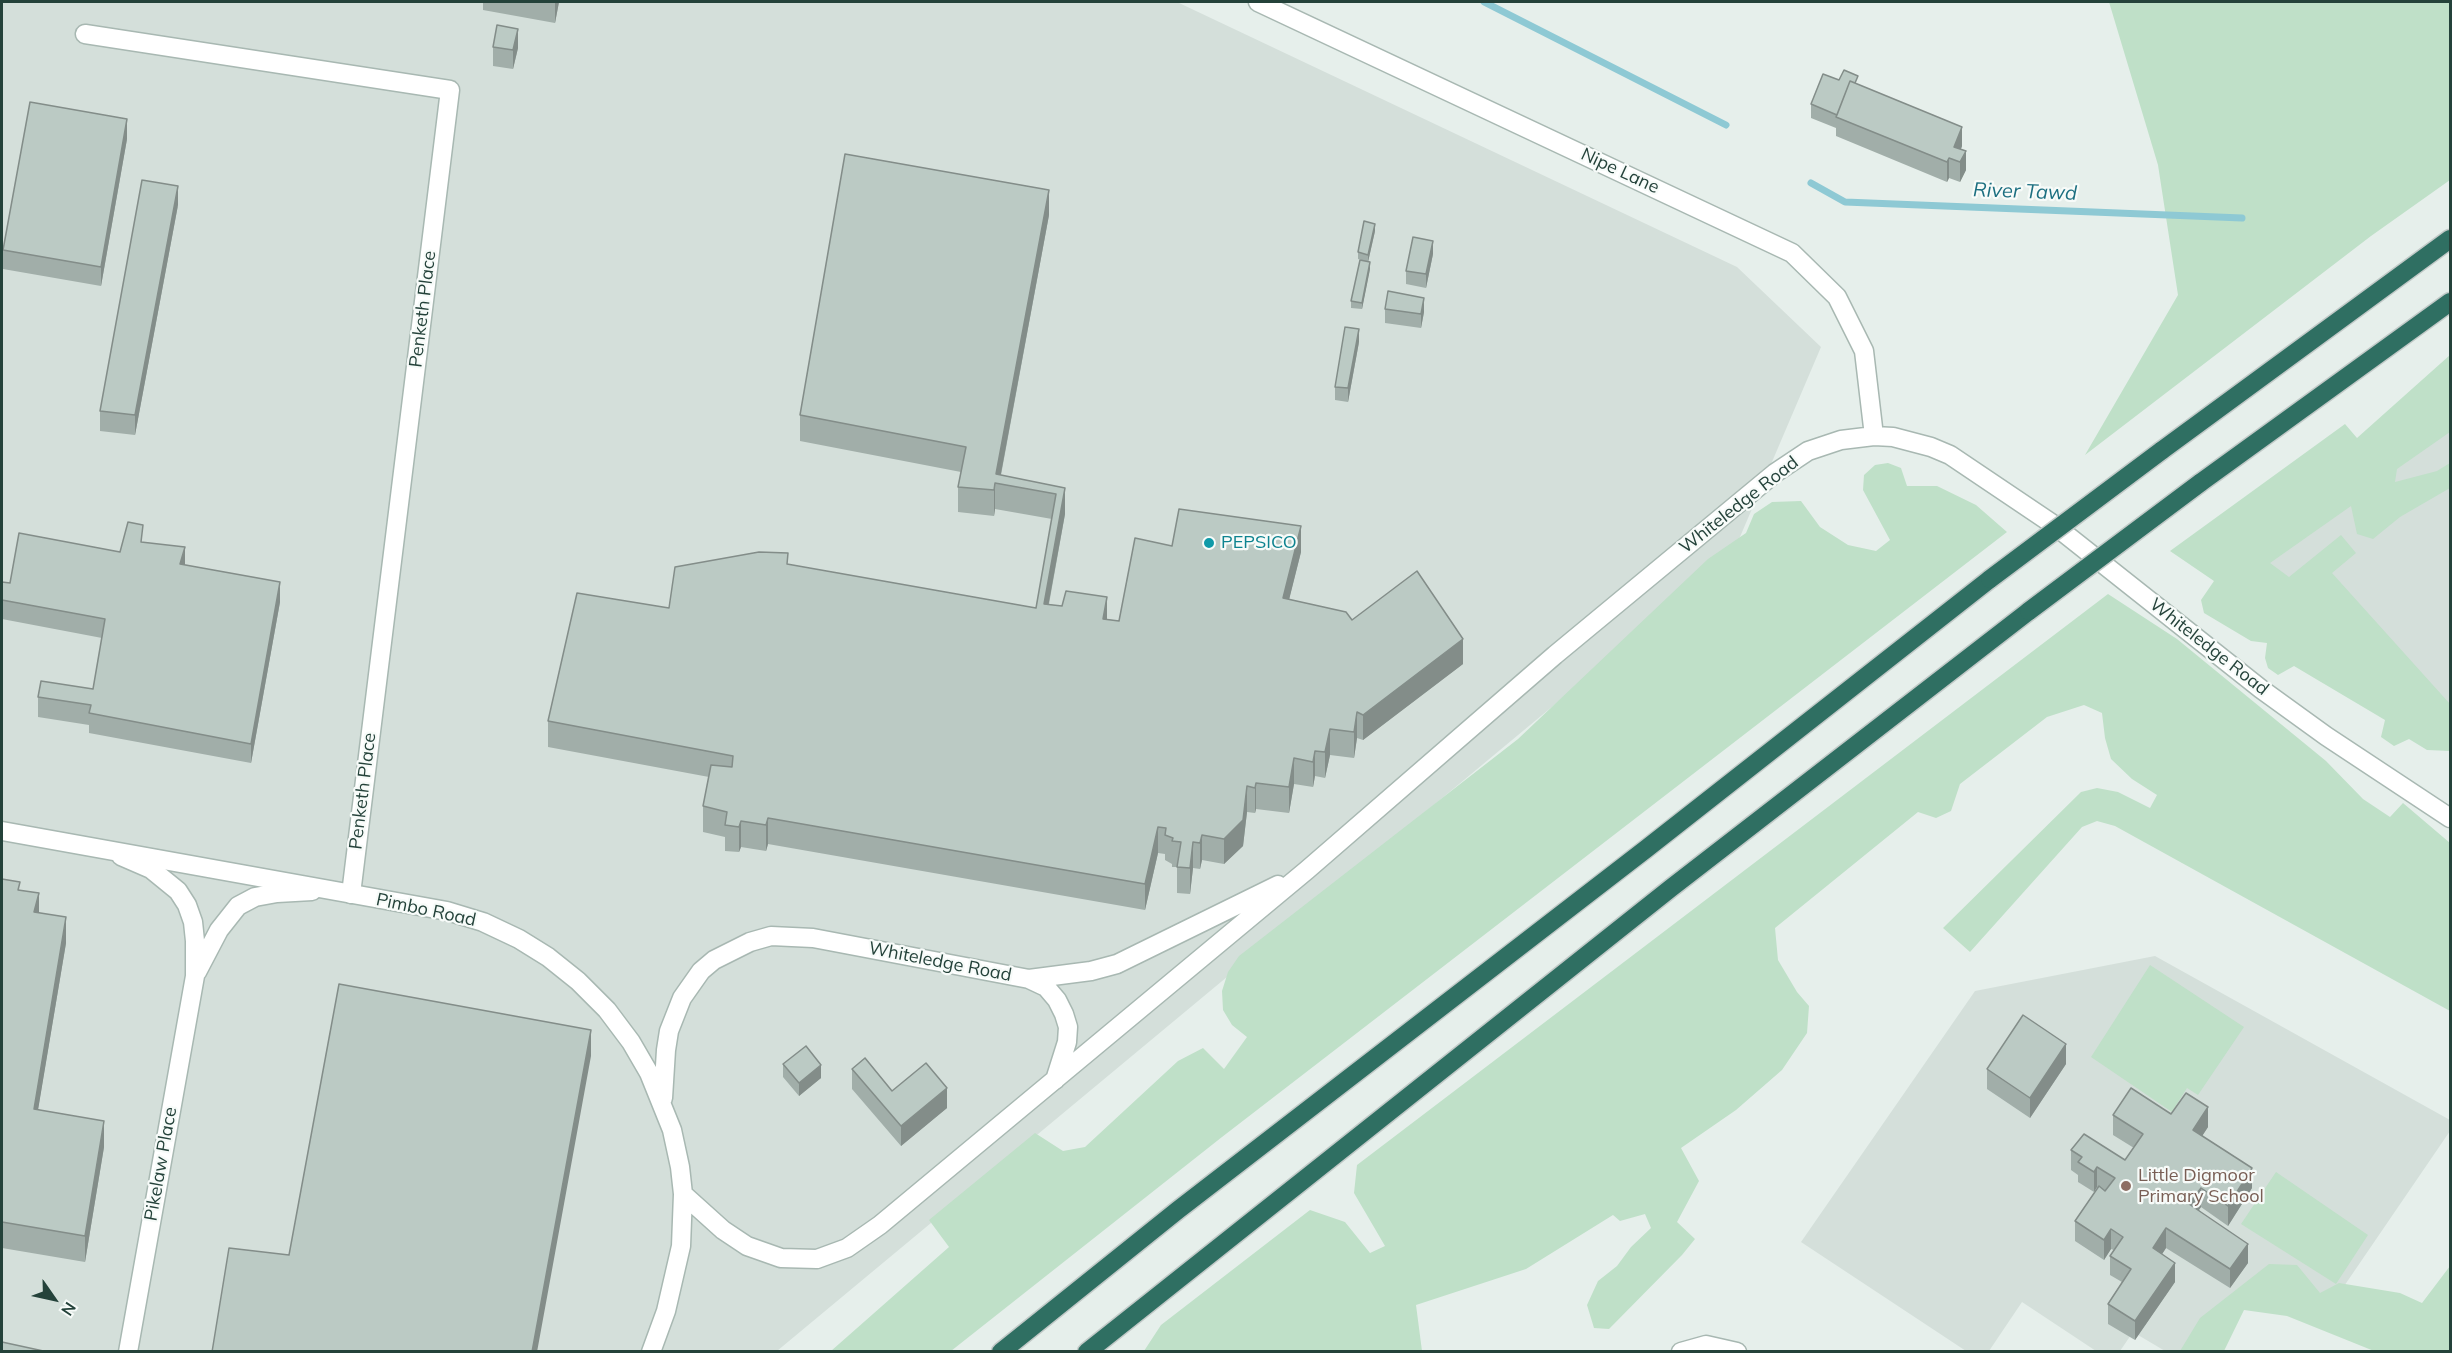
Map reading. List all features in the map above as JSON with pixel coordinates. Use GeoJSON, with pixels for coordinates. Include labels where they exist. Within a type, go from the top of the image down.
{"type":"FeatureCollection","features":[{"type":"Feature","properties":{"kind":"highway"},"geometry":{"type":"LineString","coordinates":[[1001,1352],[1178,1210],[1655,842],[1990,579],[2160,451],[2451,239]]}},
{"type":"Feature","properties":{"kind":"highway"},"geometry":{"type":"LineString","coordinates":[[1087,1352],[1671,888],[2029,611],[2200,483],[2451,302]]}},
{"type":"Feature","properties":{"kind":"street","name":"Nipe Lane"},"geometry":{"type":"LineString","coordinates":[[1258,2],[1792,253],[1837,297],[1864,351],[1874,436]]}},
{"type":"Feature","properties":{"kind":"street","name":"Penketh Place"},"geometry":{"type":"LineString","coordinates":[[85,34],[450,90],[351,894]]}},
{"type":"Feature","properties":{"kind":"street","name":"Whiteledge Road"},"geometry":{"type":"LineString","coordinates":[[683,1194],[723,1230],[747,1246],[781,1258],[817,1259],[847,1248],[880,1225],[1307,870],[1555,655],[1774,473],[1791,461],[1825,444],[1841,440],[1874,436],[1893,437],[1931,447],[1950,455],[2008,492],[2063,532],[2261,689],[2451,818]]}},
{"type":"Feature","properties":{"kind":"street","name":"Pimbo Road"},"geometry":{"type":"LineString","coordinates":[[2,831],[447,911],[465,916],[519,939],[548,957],[578,981],[608,1010],[636,1050],[663,1103],[672,1130],[683,1194],[681,1246],[666,1311],[651,1352]]}},
{"type":"Feature","properties":{"kind":"street","name":"Pikelaw Place"},"geometry":{"type":"LineString","coordinates":[[99,849],[151,869],[178,891],[187,905],[192,922],[195,976],[128,1352]]}},
{"type":"Feature","properties":{"kind":"street","name":"Whiteledge Road"},"geometry":{"type":"LineString","coordinates":[[663,1103],[666,1050],[672,1022],[682,998],[690,984],[714,960],[750,942],[771,936],[813,938],[1029,979],[1091,971],[1117,964],[1307,870]]}},
{"type":"Feature","properties":{"kind":"street","name":"Pikelaw Place"},"geometry":{"type":"LineString","coordinates":[[195,976],[219,930],[238,906],[255,897],[277,893],[329,891]]}},
{"type":"Feature","properties":{"kind":"street"},"geometry":{"type":"LineString","coordinates":[[1029,979],[1046,987],[1057,1000],[1066,1020],[1067,1042],[1055,1080]]}},
{"type":"Feature","properties":{"kind":"street"},"geometry":{"type":"LineString","coordinates":[[1681,1352],[1706,1345],[1737,1352]]}},
{"type":"Feature","properties":{"kind":"shaded area"},"geometry":{"type":"Polygon","coordinates":[[[2,2],[1177,2],[1737,267],[1821,347],[1731,558],[777,1351],[2,1352],[2,2]]]}},
{"type":"Feature","properties":{"kind":"shaded area"},"geometry":{"type":"Polygon","coordinates":[[[2450,416],[2450,711],[2249,565],[2450,416]]]}},
{"type":"Feature","properties":{"kind":"shaded area","name":"Little Digmoor Primary School"},"geometry":{"type":"Polygon","coordinates":[[[2155,956],[2450,1120],[2450,1131],[2325,1314],[2241,1303],[2191,1351],[2165,1351],[2133,1332],[2120,1351],[2096,1351],[2022,1302],[1989,1351],[1966,1351],[1801,1242],[1975,991],[2155,956]]]}},
{"type":"Feature","properties":{"kind":"green space"},"geometry":{"type":"Polygon","coordinates":[[[2109,2],[2450,2],[2450,180],[2371,236],[2085,455],[2178,295],[2158,165],[2109,2]]]}},
{"type":"Feature","properties":{"kind":"green space"},"geometry":{"type":"Polygon","coordinates":[[[2450,355],[2450,432],[2397,469],[2395,482],[2437,471],[2450,463],[2450,488],[2400,517],[2373,539],[2357,534],[2351,506],[2270,563],[2289,577],[2341,535],[2356,553],[2332,573],[2450,704],[2450,751],[2427,750],[2409,739],[2394,746],[2381,737],[2385,720],[2294,666],[2278,675],[2268,668],[2265,658],[2267,643],[2251,641],[2204,613],[2201,600],[2214,581],[2170,551],[2345,424],[2357,438],[2450,355]]]}},
{"type":"Feature","properties":{"kind":"green space"},"geometry":{"type":"Polygon","coordinates":[[[1888,463],[1901,468],[1907,486],[1937,486],[1976,505],[2007,532],[1222,1137],[951,1351],[831,1351],[949,1247],[929,1220],[1035,1133],[1063,1151],[1085,1147],[1178,1061],[1203,1048],[1224,1069],[1247,1037],[1232,1025],[1223,1010],[1222,991],[1228,972],[1239,956],[1518,739],[1708,559],[1746,533],[1754,514],[1772,502],[1801,501],[1820,527],[1848,545],[1876,551],[1890,540],[1863,490],[1864,475],[1875,465],[1888,463]]]}},
{"type":"Feature","properties":{"kind":"green space"},"geometry":{"type":"Polygon","coordinates":[[[2108,594],[2177,639],[2326,761],[2363,799],[2390,817],[2403,803],[2450,843],[2450,1011],[2115,826],[2097,821],[2082,827],[1970,952],[1943,928],[2081,792],[2097,788],[2118,792],[2150,808],[2157,795],[2132,779],[2111,759],[2105,738],[2102,713],[2084,705],[2047,717],[1960,784],[1951,811],[1936,818],[1918,812],[1775,928],[1778,960],[1797,992],[1809,1006],[1807,1033],[1782,1070],[1736,1110],[1681,1148],[1699,1181],[1677,1222],[1695,1239],[1609,1329],[1594,1328],[1587,1305],[1598,1281],[1617,1266],[1631,1247],[1651,1228],[1645,1214],[1620,1221],[1613,1215],[1526,1269],[1416,1305],[1422,1351],[1144,1351],[1161,1325],[1310,1210],[1345,1222],[1370,1253],[1385,1246],[1354,1193],[1357,1165],[2108,594]]]}},
{"type":"Feature","properties":{"kind":"green space"},"geometry":{"type":"Polygon","coordinates":[[[2150,965],[2244,1027],[2198,1095],[2187,1088],[2172,1112],[2091,1057],[2150,965]]]}},
{"type":"Feature","properties":{"kind":"green space"},"geometry":{"type":"Polygon","coordinates":[[[2276,1172],[2368,1235],[2336,1284],[2241,1224],[2276,1172]]]}},
{"type":"Feature","properties":{"kind":"green space"},"geometry":{"type":"Polygon","coordinates":[[[2269,1264],[2297,1265],[2320,1293],[2339,1283],[2400,1293],[2422,1303],[2450,1266],[2450,1351],[2374,1351],[2287,1316],[2244,1310],[2224,1351],[2180,1351],[2200,1318],[2269,1264]]]}},
{"type":"Feature","properties":{"kind":"building"},"geometry":{"type":"Polygon","coordinates":[[[497,25],[518,29],[513,50],[493,47],[497,25]]]}},
{"type":"Feature","properties":{"kind":"building"},"geometry":{"type":"Polygon","coordinates":[[[1844,70],[1858,76],[1855,83],[1850,81],[1837,115],[1811,104],[1823,74],[1839,80],[1844,70]]]}},
{"type":"Feature","properties":{"kind":"building"},"geometry":{"type":"Polygon","coordinates":[[[1850,81],[1962,127],[1954,147],[1966,151],[1960,162],[1949,158],[1947,162],[1836,117],[1850,81]]]}},
{"type":"Feature","properties":{"kind":"building"},"geometry":{"type":"Polygon","coordinates":[[[30,102],[127,119],[101,267],[3,250],[30,102]]]}},
{"type":"Feature","properties":{"kind":"building","name":"PEPSICO"},"geometry":{"type":"Polygon","coordinates":[[[845,154],[1049,190],[996,474],[1065,488],[1044,604],[1062,606],[1066,591],[1107,597],[1103,619],[1119,621],[1135,538],[1172,546],[1179,509],[1301,526],[1283,598],[1346,612],[1352,620],[1417,571],[1463,639],[1363,715],[1357,712],[1354,732],[1330,729],[1325,752],[1315,751],[1313,762],[1294,758],[1289,787],[1256,783],[1255,788],[1247,786],[1243,820],[1224,839],[1202,835],[1200,843],[1193,842],[1190,868],[1177,867],[1181,842],[1172,841],[1173,838],[1165,835],[1166,828],[1158,827],[1145,884],[768,818],[766,825],[741,821],[739,827],[725,825],[727,812],[703,806],[711,765],[732,767],[733,756],[548,721],[577,593],[669,608],[675,567],[759,552],[788,553],[787,564],[1036,608],[1056,494],[995,483],[994,490],[958,487],[966,447],[800,415],[845,154]]]}},
{"type":"Feature","properties":{"kind":"building"},"geometry":{"type":"Polygon","coordinates":[[[142,180],[178,186],[135,415],[100,411],[142,180]]]}},
{"type":"Feature","properties":{"kind":"building"},"geometry":{"type":"Polygon","coordinates":[[[1364,221],[1375,224],[1368,255],[1358,252],[1364,221]]]}},
{"type":"Feature","properties":{"kind":"building"},"geometry":{"type":"Polygon","coordinates":[[[1413,237],[1433,241],[1426,274],[1406,271],[1413,237]]]}},
{"type":"Feature","properties":{"kind":"building"},"geometry":{"type":"Polygon","coordinates":[[[1360,260],[1370,262],[1362,303],[1351,301],[1360,260]]]}},
{"type":"Feature","properties":{"kind":"building"},"geometry":{"type":"Polygon","coordinates":[[[1388,291],[1424,298],[1421,314],[1385,309],[1388,291]]]}},
{"type":"Feature","properties":{"kind":"building"},"geometry":{"type":"Polygon","coordinates":[[[1345,327],[1359,329],[1348,388],[1335,387],[1345,327]]]}},
{"type":"Feature","properties":{"kind":"building"},"geometry":{"type":"Polygon","coordinates":[[[128,522],[143,525],[141,542],[185,547],[180,564],[280,582],[251,744],[89,713],[91,705],[38,697],[41,681],[93,689],[105,619],[2,600],[2,582],[10,583],[19,533],[120,552],[128,522]]]}},
{"type":"Feature","properties":{"kind":"building"},"geometry":{"type":"Polygon","coordinates":[[[2,879],[20,882],[18,890],[39,893],[34,912],[66,917],[34,1109],[104,1121],[85,1236],[2,1222],[2,879]]]}},
{"type":"Feature","properties":{"kind":"building"},"geometry":{"type":"Polygon","coordinates":[[[339,984],[591,1030],[532,1352],[212,1352],[229,1248],[289,1255],[339,984]]]}},
{"type":"Feature","properties":{"kind":"building"},"geometry":{"type":"Polygon","coordinates":[[[2023,1015],[2066,1044],[2030,1098],[1987,1069],[2023,1015]]]}},
{"type":"Feature","properties":{"kind":"building"},"geometry":{"type":"Polygon","coordinates":[[[806,1046],[821,1065],[799,1083],[783,1064],[806,1046]]]}},
{"type":"Feature","properties":{"kind":"building"},"geometry":{"type":"Polygon","coordinates":[[[865,1058],[892,1091],[926,1063],[947,1088],[901,1126],[852,1069],[865,1058]]]}},
{"type":"Feature","properties":{"kind":"building"},"geometry":{"type":"Polygon","coordinates":[[[2131,1088],[2171,1114],[2186,1093],[2208,1107],[2193,1130],[2252,1168],[2228,1206],[2201,1188],[2189,1204],[2248,1244],[2230,1269],[2166,1228],[2153,1248],[2175,1263],[2135,1321],[2108,1304],[2131,1269],[2110,1256],[2123,1237],[2111,1229],[2104,1240],[2075,1221],[2099,1186],[2105,1191],[2115,1178],[2097,1167],[2094,1172],[2078,1162],[2082,1157],[2071,1150],[2084,1134],[2125,1160],[2143,1134],[2113,1115],[2131,1088]]]}},
{"type":"Feature","properties":{"kind":"building"},"geometry":{"type":"Polygon","coordinates":[[[2,1342],[48,1352],[2,1352],[2,1342]]]}},
{"type":"Feature","properties":{"kind":"waterway","name":"River Tawd"},"geometry":{"type":"LineString","coordinates":[[1484,2],[1726,125]]}},
{"type":"Feature","properties":{"kind":"waterway","name":"River Tawd"},"geometry":{"type":"LineString","coordinates":[[1811,183],[1845,202],[2242,218]]}},
{"type":"Feature","properties":{"kind":"place","name":"PEPSICO"},"geometry":{"type":"Point","coordinates":[1209,543]}},
{"type":"Feature","properties":{"kind":"place","name":"Little Digmoor Primary School"},"geometry":{"type":"Point","coordinates":[2126,1186]}}]}
